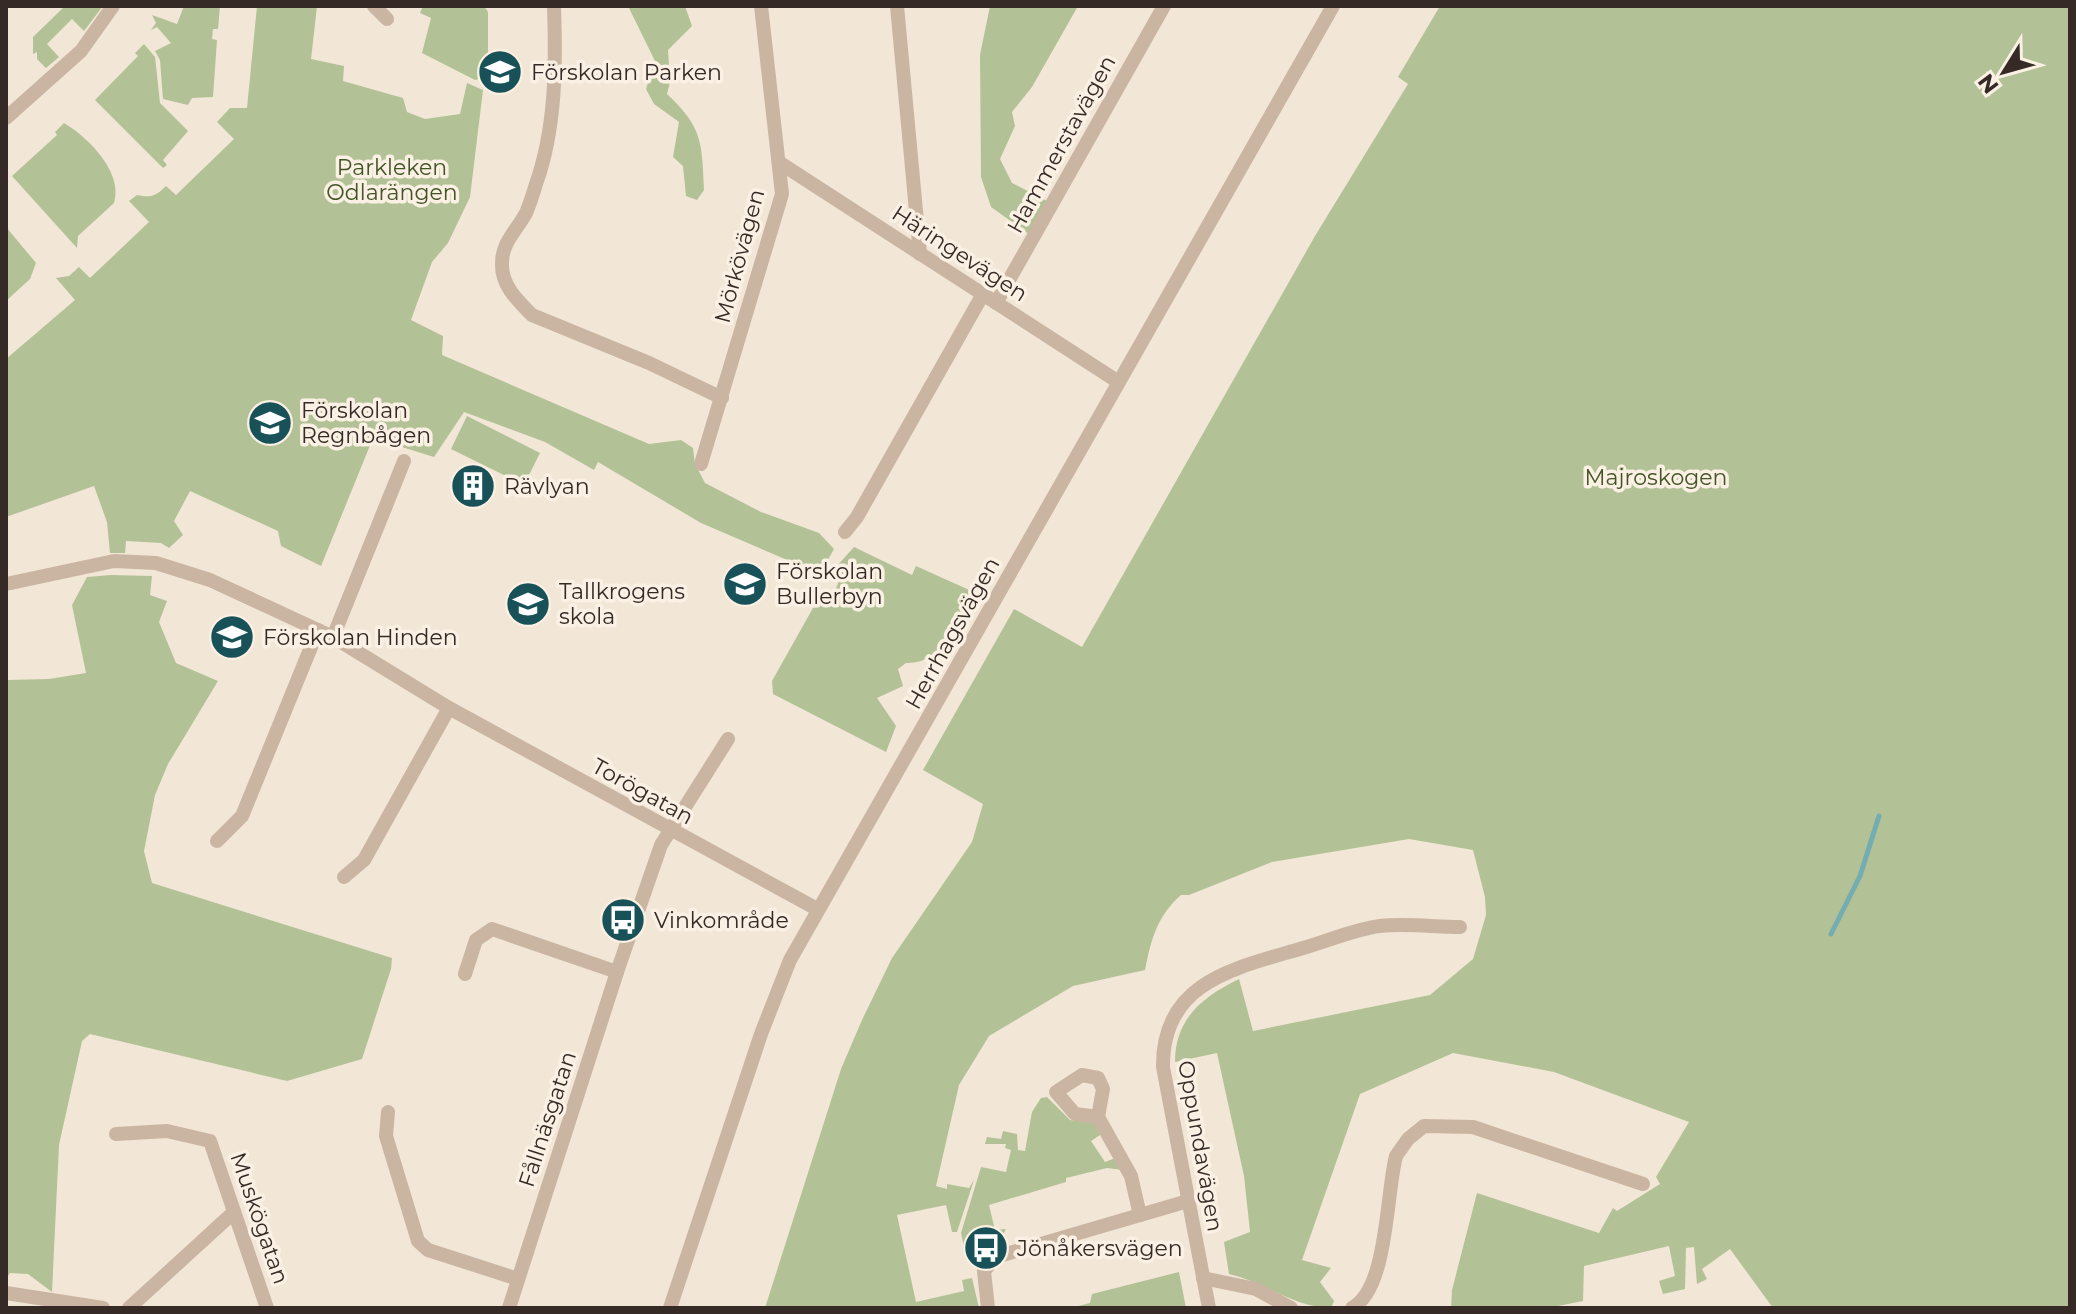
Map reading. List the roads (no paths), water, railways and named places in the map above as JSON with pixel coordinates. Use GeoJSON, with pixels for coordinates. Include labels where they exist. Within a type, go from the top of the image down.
{"type":"FeatureCollection","features":[{"type":"Feature","properties":{"kind":"street"},"geometry":{"type":"LineString","coordinates":[[6,118],[81,51],[113,6]]}},
{"type":"Feature","properties":{"kind":"street"},"geometry":{"type":"LineString","coordinates":[[374,6],[387,19]]}},
{"type":"Feature","properties":{"kind":"street"},"geometry":{"type":"LineString","coordinates":[[554,6],[556,54],[546,144],[526,213],[506,242],[501,261],[504,279],[516,300],[532,315],[649,363],[722,398]]}},
{"type":"Feature","properties":{"kind":"street","name":"Mörkövägen"},"geometry":{"type":"LineString","coordinates":[[701,464],[782,194],[761,6]]}},
{"type":"Feature","properties":{"kind":"street"},"geometry":{"type":"LineString","coordinates":[[897,6],[920,254]]}},
{"type":"Feature","properties":{"kind":"street","name":"Hammerstavägen"},"geometry":{"type":"LineString","coordinates":[[996,303],[1164,6]]}},
{"type":"Feature","properties":{"kind":"street","name":"Herrhagsvägen"},"geometry":{"type":"LineString","coordinates":[[670,1308],[761,1034],[790,960],[1333,6]]}},
{"type":"Feature","properties":{"kind":"street","name":"Häringevägen"},"geometry":{"type":"LineString","coordinates":[[780,163],[1117,381]]}},
{"type":"Feature","properties":{"kind":"street"},"geometry":{"type":"LineString","coordinates":[[845,532],[857,517],[983,294]]}},
{"type":"Feature","properties":{"kind":"street"},"geometry":{"type":"LineString","coordinates":[[333,637],[404,461]]}},
{"type":"Feature","properties":{"kind":"street","name":"Torögatan"},"geometry":{"type":"LineString","coordinates":[[6,584],[103,562],[156,563],[210,580],[333,637],[449,708],[671,832],[817,909]]}},
{"type":"Feature","properties":{"kind":"street"},"geometry":{"type":"LineString","coordinates":[[217,841],[242,816],[318,630]]}},
{"type":"Feature","properties":{"kind":"street"},"geometry":{"type":"LineString","coordinates":[[344,877],[364,860],[449,708]]}},
{"type":"Feature","properties":{"kind":"street","name":"Fållnäsgatan"},"geometry":{"type":"LineString","coordinates":[[509,1308],[661,845],[728,739]]}},
{"type":"Feature","properties":{"kind":"street","name":"Oppundavägen"},"geometry":{"type":"LineString","coordinates":[[1209,1308],[1163,1067],[1162,1042],[1176,1012],[1189,996],[1217,975],[1379,926],[1460,927]]}},
{"type":"Feature","properties":{"kind":"street"},"geometry":{"type":"LineString","coordinates":[[465,974],[476,940],[492,929],[617,972]]}},
{"type":"Feature","properties":{"kind":"street"},"geometry":{"type":"LineString","coordinates":[[388,1112],[386,1136],[418,1241],[428,1250],[518,1279]]}},
{"type":"Feature","properties":{"kind":"street"},"geometry":{"type":"LineString","coordinates":[[1098,1117],[1131,1176],[1140,1215]]}},
{"type":"Feature","properties":{"kind":"street"},"geometry":{"type":"LineString","coordinates":[[1352,1308],[1360,1304],[1374,1282],[1396,1156],[1408,1139],[1424,1126],[1473,1127],[1643,1184]]}},
{"type":"Feature","properties":{"kind":"street","name":"Muskögatan"},"geometry":{"type":"LineString","coordinates":[[116,1134],[167,1131],[210,1141],[267,1308]]}},
{"type":"Feature","properties":{"kind":"street"},"geometry":{"type":"LineString","coordinates":[[988,1308],[984,1271],[996,1257],[1188,1201]]}},
{"type":"Feature","properties":{"kind":"street"},"geometry":{"type":"LineString","coordinates":[[129,1308],[234,1212]]}},
{"type":"Feature","properties":{"kind":"street"},"geometry":{"type":"LineString","coordinates":[[1203,1278],[1256,1289],[1291,1308]]}},
{"type":"Feature","properties":{"kind":"street"},"geometry":{"type":"LineString","coordinates":[[6,1293],[103,1308]]}},
{"type":"Feature","properties":{"kind":"waterway"},"geometry":{"type":"LineString","coordinates":[[1831,934],[1860,876],[1879,816]]}},
{"type":"Feature","properties":{"kind":"place","name":"Förskolan Parken"},"geometry":{"type":"Point","coordinates":[500,72]}},
{"type":"Feature","properties":{"kind":"place","name":"Förskolan Regnbågen"},"geometry":{"type":"Point","coordinates":[270,423]}},
{"type":"Feature","properties":{"kind":"place","name":"Rävlyan"},"geometry":{"type":"Point","coordinates":[473,486]}},
{"type":"Feature","properties":{"kind":"place","name":"Förskolan Bullerbyn"},"geometry":{"type":"Point","coordinates":[745,584]}},
{"type":"Feature","properties":{"kind":"place","name":"Tallkrogens skola"},"geometry":{"type":"Point","coordinates":[528,604]}},
{"type":"Feature","properties":{"kind":"place","name":"Förskolan Hinden"},"geometry":{"type":"Point","coordinates":[232,637]}},
{"type":"Feature","properties":{"kind":"place","name":"Vinkområde"},"geometry":{"type":"Point","coordinates":[623,920]}},
{"type":"Feature","properties":{"kind":"place","name":"Jönåkersvägen"},"geometry":{"type":"Point","coordinates":[986,1248]}},
{"type":"Feature","properties":{"kind":"park label","name":"Parkleken Odlarängen"},"geometry":{"type":"Point","coordinates":[392,180]}},
{"type":"Feature","properties":{"kind":"park label","name":"Majroskogen"},"geometry":{"type":"Point","coordinates":[1656,477]}}]}
